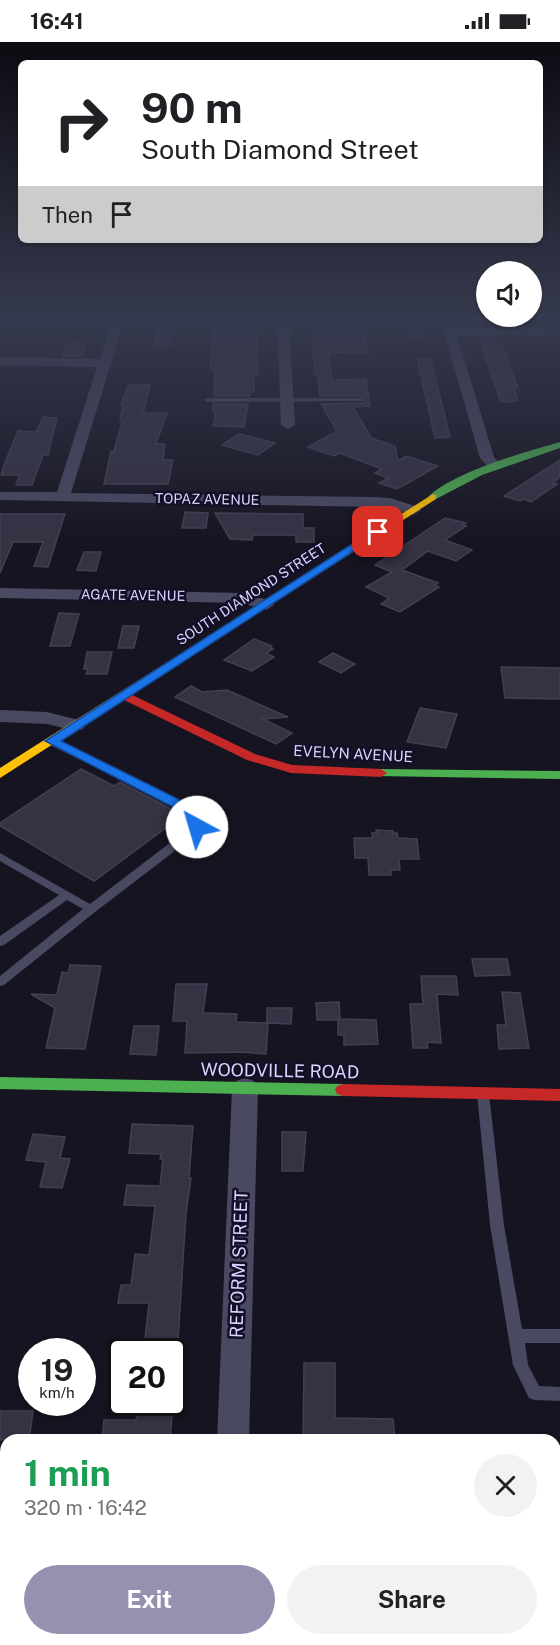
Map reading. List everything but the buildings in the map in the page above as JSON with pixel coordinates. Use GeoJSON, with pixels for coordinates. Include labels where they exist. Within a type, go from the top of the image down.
{"type":"FeatureCollection","features":[{"type":"Feature","properties":{"kind":"street"},"geometry":{"type":"LineString","coordinates":[[63,496],[95,396]]}},
{"type":"Feature","properties":{"kind":"street"},"geometry":{"type":"LineString","coordinates":[[286,396],[288,425]]}},
{"type":"Feature","properties":{"kind":"street"},"geometry":{"type":"LineString","coordinates":[[469,396],[487,458],[495,466]]}},
{"type":"Feature","properties":{"kind":"street","name":"SOUTH DIAMOND STREET"},"geometry":{"type":"LineString","coordinates":[[0,774],[448,488],[495,466],[560,445]]}},
{"type":"Feature","properties":{"kind":"street","name":"TOPAZ AVENUE"},"geometry":{"type":"LineString","coordinates":[[0,496],[375,502],[390,503],[413,510]]}},
{"type":"Feature","properties":{"kind":"street","name":"AGATE AVENUE"},"geometry":{"type":"LineString","coordinates":[[0,593],[242,598],[266,605]]}},
{"type":"Feature","properties":{"kind":"street","name":"EVELYN AVENUE"},"geometry":{"type":"LineString","coordinates":[[124,695],[251,757],[291,769],[560,775]]}},
{"type":"Feature","properties":{"kind":"street"},"geometry":{"type":"LineString","coordinates":[[0,716],[46,718],[76,725]]}},
{"type":"Feature","properties":{"kind":"street","name":"WOODVILLE ROAD"},"geometry":{"type":"LineString","coordinates":[[0,1083],[560,1095]]}},
{"type":"Feature","properties":{"kind":"street","name":"REFORM STREET"},"geometry":{"type":"LineString","coordinates":[[233,1434],[245,1088]]}},
{"type":"Feature","properties":{"kind":"lane"},"geometry":{"type":"LineString","coordinates":[[207,400],[361,400]]}},
{"type":"Feature","properties":{"kind":"lane"},"geometry":{"type":"LineString","coordinates":[[0,982],[197,827],[198,818],[188,809],[51,741]]}},
{"type":"Feature","properties":{"kind":"lane"},"geometry":{"type":"LineString","coordinates":[[0,856],[91,909]]}},
{"type":"Feature","properties":{"kind":"lane"},"geometry":{"type":"LineString","coordinates":[[0,942],[66,895]]}},
{"type":"Feature","properties":{"kind":"lane"},"geometry":{"type":"LineString","coordinates":[[483,1094],[497,1225],[521,1365],[534,1393],[560,1394]]}},
{"type":"Feature","properties":{"kind":"lane"},"geometry":{"type":"LineString","coordinates":[[516,1336],[560,1336]]}},
{"type":"Feature","properties":{"kind":"traffic: fast"},"geometry":{"type":"LineString","coordinates":[[433,497],[479,473],[560,445]]}},
{"type":"Feature","properties":{"kind":"traffic: fast"},"geometry":{"type":"LineString","coordinates":[[381,773],[560,775]]}},
{"type":"Feature","properties":{"kind":"traffic: fast"},"geometry":{"type":"LineString","coordinates":[[0,1083],[343,1090]]}},
{"type":"Feature","properties":{"kind":"traffic: slow"},"geometry":{"type":"LineString","coordinates":[[0,774],[433,497]]}},
{"type":"Feature","properties":{"kind":"traffic: jam"},"geometry":{"type":"LineString","coordinates":[[124,695],[251,757],[291,769],[381,773]]}},
{"type":"Feature","properties":{"kind":"traffic: jam"},"geometry":{"type":"LineString","coordinates":[[343,1090],[560,1095]]}},
{"type":"Feature","properties":{"kind":"route"},"geometry":{"type":"LineString","coordinates":[[197,827],[198,818],[188,809],[51,741],[378,532]]}}]}
